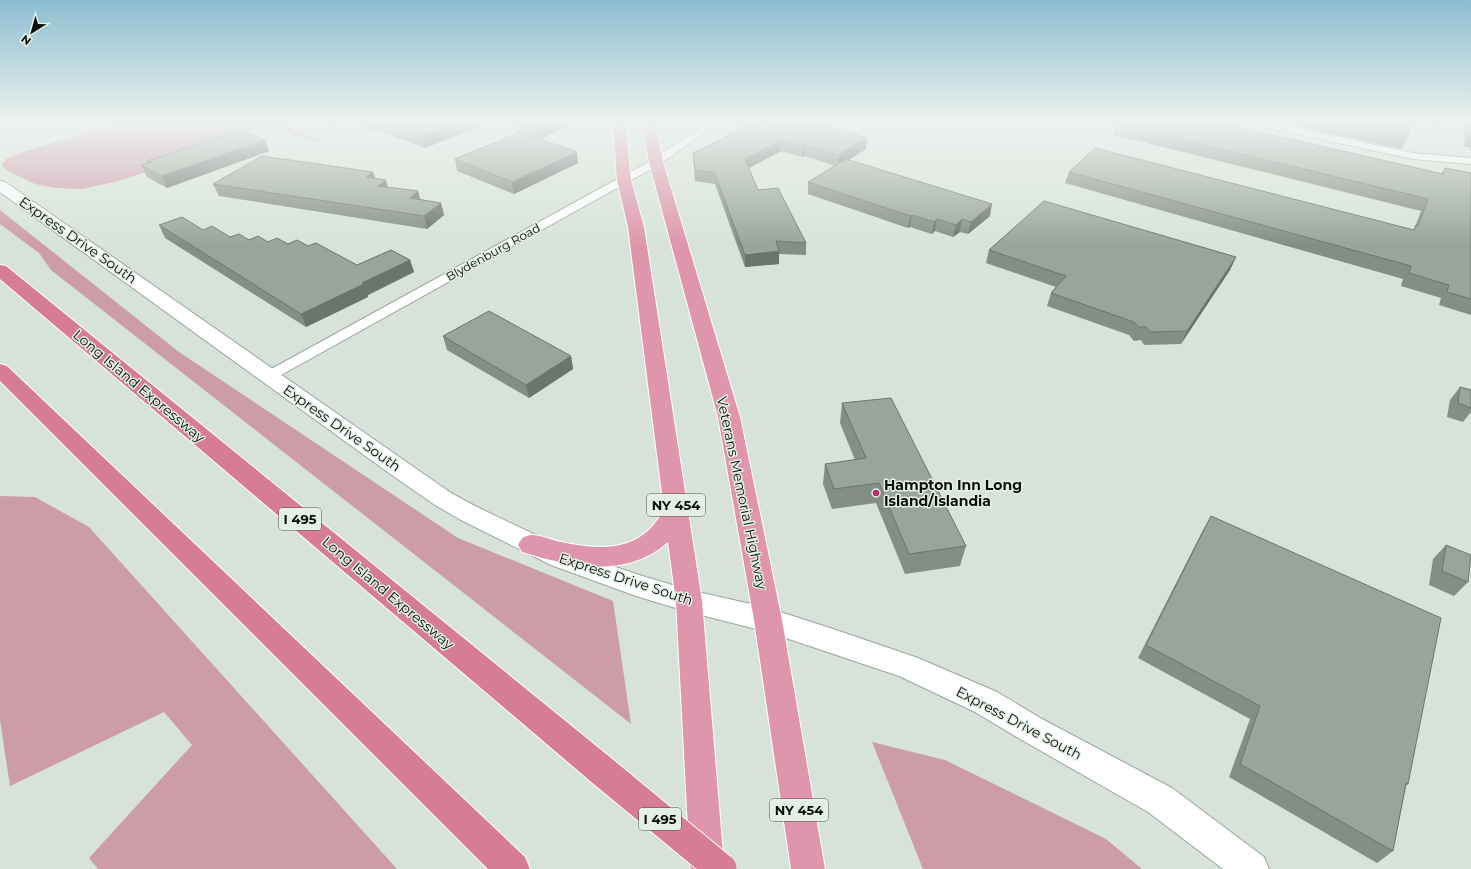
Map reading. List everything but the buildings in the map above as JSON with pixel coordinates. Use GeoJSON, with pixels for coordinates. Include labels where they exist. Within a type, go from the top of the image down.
{"type":"FeatureCollection","features":[{"type":"Feature","properties":{"kind":"highway","name":"NY 454"},"geometry":{"type":"LineString","coordinates":[[623,164],[624,180],[636,227],[689,601],[707,869]]}},
{"type":"Feature","properties":{"kind":"highway","name":"Veterans Memorial Highway"},"geometry":{"type":"LineString","coordinates":[[656,164],[729,417],[768,620],[808,869]]}},
{"type":"Feature","properties":{"kind":"highway","name":"Long Island Expressway"},"geometry":{"type":"LineString","coordinates":[[0,270],[721,869]]}},
{"type":"Feature","properties":{"kind":"highway"},"geometry":{"type":"LineString","coordinates":[[0,370],[513,869]]}},
{"type":"Feature","properties":{"kind":"highway"},"geometry":{"type":"LineString","coordinates":[[531,545],[573,555],[595,558],[614,557],[633,552],[649,545],[662,532],[676,509]]}},
{"type":"Feature","properties":{"kind":"main road","name":"Express Drive South"},"geometry":{"type":"LineString","coordinates":[[0,185],[443,499],[474,517],[531,545],[589,570],[689,601],[768,620],[908,667],[986,702],[1038,733],[1160,800],[1252,869]]}},
{"type":"Feature","properties":{"kind":"street","name":"Blydenburg Road"},"geometry":{"type":"LineString","coordinates":[[269,376],[653,164]]}},
{"type":"Feature","properties":{"kind":"street"},"geometry":{"type":"LineString","coordinates":[[1452,164],[1471,171]]}},
{"type":"Feature","properties":{"kind":"shaded area"},"geometry":{"type":"Polygon","coordinates":[[[2,164],[171,164],[119,181],[82,189],[56,188],[35,184],[8,171],[2,164]]]}},
{"type":"Feature","properties":{"kind":"shaded area"},"geometry":{"type":"Polygon","coordinates":[[[0,210],[179,352],[458,538],[613,601],[631,724],[51,270],[39,253],[0,224],[0,210]]]}},
{"type":"Feature","properties":{"kind":"shaded area"},"geometry":{"type":"Polygon","coordinates":[[[0,496],[35,497],[89,527],[397,869],[98,869],[89,858],[192,745],[164,712],[10,786],[0,720],[0,496]]]}},
{"type":"Feature","properties":{"kind":"shaded area"},"geometry":{"type":"Polygon","coordinates":[[[872,742],[945,760],[1106,839],[1142,869],[923,869],[872,742]]]}},
{"type":"Feature","properties":{"kind":"place","name":"Hampton Inn Long Island/Islandia"},"geometry":{"type":"Point","coordinates":[876,493]}}]}
